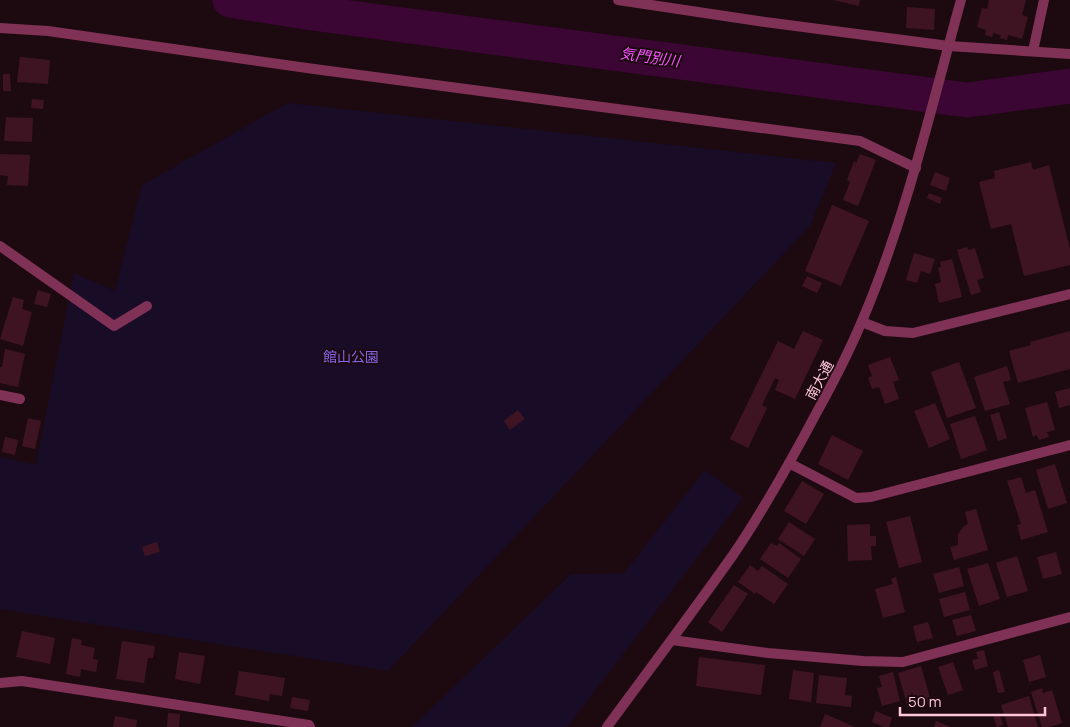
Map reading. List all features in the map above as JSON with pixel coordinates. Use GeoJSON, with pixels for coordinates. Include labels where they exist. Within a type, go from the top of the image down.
{"type":"FeatureCollection","features":[{"type":"Feature","properties":{"kind":"street"},"geometry":{"type":"LineString","coordinates":[[618,0],[765,22],[949,46],[1070,54]]}},
{"type":"Feature","properties":{"kind":"street","name":"南大通"},"geometry":{"type":"LineString","coordinates":[[607,727],[734,553],[790,463],[841,367],[862,322],[883,269],[916,168],[961,0]]}},
{"type":"Feature","properties":{"kind":"street"},"geometry":{"type":"LineString","coordinates":[[1033,51],[1044,0]]}},
{"type":"Feature","properties":{"kind":"street"},"geometry":{"type":"LineString","coordinates":[[0,28],[48,31],[323,71],[860,141],[916,168]]}},
{"type":"Feature","properties":{"kind":"street"},"geometry":{"type":"LineString","coordinates":[[0,246],[114,326],[148,306]]}},
{"type":"Feature","properties":{"kind":"street"},"geometry":{"type":"LineString","coordinates":[[862,322],[885,331],[913,333],[1070,294]]}},
{"type":"Feature","properties":{"kind":"street"},"geometry":{"type":"LineString","coordinates":[[0,395],[20,399]]}},
{"type":"Feature","properties":{"kind":"street"},"geometry":{"type":"LineString","coordinates":[[790,463],[856,498],[871,496],[1070,444]]}},
{"type":"Feature","properties":{"kind":"street"},"geometry":{"type":"LineString","coordinates":[[672,640],[768,653],[863,661],[903,662],[1070,617]]}},
{"type":"Feature","properties":{"kind":"street"},"geometry":{"type":"LineString","coordinates":[[0,683],[22,681],[309,725],[310,727]]}},
{"type":"Feature","properties":{"kind":"green space","name":"館山公園"},"geometry":{"type":"Polygon","coordinates":[[[288,103],[836,163],[810,226],[388,671],[0,609],[0,457],[36,465],[74,273],[115,291],[142,185],[288,103]]]}},
{"type":"Feature","properties":{"kind":"green space"},"geometry":{"type":"Polygon","coordinates":[[[705,470],[743,498],[567,727],[412,727],[571,574],[624,573],[705,470]]]}},
{"type":"Feature","properties":{"kind":"building"},"geometry":{"type":"Polygon","coordinates":[[[833,0],[860,0],[859,6],[833,0]]]}},
{"type":"Feature","properties":{"kind":"building"},"geometry":{"type":"Polygon","coordinates":[[[989,0],[1026,0],[1022,15],[1028,17],[1022,39],[1008,35],[1007,40],[1000,38],[1001,35],[993,33],[992,37],[985,35],[986,30],[977,27],[982,8],[987,9],[989,0]]]}},
{"type":"Feature","properties":{"kind":"building"},"geometry":{"type":"Polygon","coordinates":[[[907,7],[935,9],[934,30],[906,28],[907,7]]]}},
{"type":"Feature","properties":{"kind":"building"},"geometry":{"type":"Polygon","coordinates":[[[20,57],[50,60],[48,84],[17,82],[20,57]]]}},
{"type":"Feature","properties":{"kind":"building"},"geometry":{"type":"Polygon","coordinates":[[[3,74],[10,74],[11,91],[3,91],[3,74]]]}},
{"type":"Feature","properties":{"kind":"building"},"geometry":{"type":"Polygon","coordinates":[[[32,99],[44,100],[43,109],[31,108],[32,99]]]}},
{"type":"Feature","properties":{"kind":"building"},"geometry":{"type":"Polygon","coordinates":[[[6,117],[33,118],[32,142],[4,141],[6,117]]]}},
{"type":"Feature","properties":{"kind":"building"},"geometry":{"type":"Polygon","coordinates":[[[0,154],[30,155],[28,186],[7,185],[8,176],[0,175],[0,154]]]}},
{"type":"Feature","properties":{"kind":"building"},"geometry":{"type":"Polygon","coordinates":[[[860,154],[876,160],[858,206],[843,200],[850,182],[847,180],[854,161],[856,163],[860,154]]]}},
{"type":"Feature","properties":{"kind":"building"},"geometry":{"type":"Polygon","coordinates":[[[1031,162],[1033,170],[1049,165],[1070,249],[1070,265],[1024,276],[1011,224],[991,229],[979,182],[995,178],[994,171],[1031,162]]]}},
{"type":"Feature","properties":{"kind":"building"},"geometry":{"type":"Polygon","coordinates":[[[935,172],[950,178],[946,191],[930,185],[935,172]]]}},
{"type":"Feature","properties":{"kind":"building"},"geometry":{"type":"Polygon","coordinates":[[[929,193],[942,198],[940,204],[927,198],[929,193]]]}},
{"type":"Feature","properties":{"kind":"building"},"geometry":{"type":"Polygon","coordinates":[[[832,205],[869,221],[841,286],[805,271],[832,205]]]}},
{"type":"Feature","properties":{"kind":"building"},"geometry":{"type":"Polygon","coordinates":[[[967,247],[968,250],[975,248],[984,278],[977,280],[981,292],[971,295],[957,250],[967,247]]]}},
{"type":"Feature","properties":{"kind":"building"},"geometry":{"type":"Polygon","coordinates":[[[914,253],[935,259],[930,274],[921,271],[917,283],[906,280],[914,253]]]}},
{"type":"Feature","properties":{"kind":"building"},"geometry":{"type":"Polygon","coordinates":[[[952,259],[962,297],[939,303],[935,284],[941,282],[938,268],[941,267],[940,262],[952,259]]]}},
{"type":"Feature","properties":{"kind":"building"},"geometry":{"type":"Polygon","coordinates":[[[807,276],[822,283],[817,293],[802,286],[807,276]]]}},
{"type":"Feature","properties":{"kind":"building"},"geometry":{"type":"Polygon","coordinates":[[[38,290],[51,294],[47,307],[34,304],[38,290]]]}},
{"type":"Feature","properties":{"kind":"building"},"geometry":{"type":"Polygon","coordinates":[[[13,297],[24,300],[22,309],[32,312],[23,346],[0,339],[13,297]]]}},
{"type":"Feature","properties":{"kind":"building"},"geometry":{"type":"Polygon","coordinates":[[[803,331],[823,340],[795,399],[775,390],[779,380],[775,378],[762,405],[767,408],[748,448],[730,439],[778,341],[794,349],[803,331]]]}},
{"type":"Feature","properties":{"kind":"building"},"geometry":{"type":"Polygon","coordinates":[[[1070,331],[1070,369],[1018,383],[1009,351],[1031,345],[1030,342],[1070,331]]]}},
{"type":"Feature","properties":{"kind":"building"},"geometry":{"type":"Polygon","coordinates":[[[5,349],[25,354],[18,387],[0,383],[0,367],[2,367],[5,349]]]}},
{"type":"Feature","properties":{"kind":"building"},"geometry":{"type":"Polygon","coordinates":[[[890,357],[899,380],[893,382],[899,399],[885,404],[879,387],[872,389],[868,378],[872,376],[868,365],[890,357]]]}},
{"type":"Feature","properties":{"kind":"building"},"geometry":{"type":"Polygon","coordinates":[[[959,362],[976,408],[947,418],[931,372],[959,362]]]}},
{"type":"Feature","properties":{"kind":"building"},"geometry":{"type":"Polygon","coordinates":[[[1007,366],[1011,380],[1003,382],[1010,404],[985,411],[974,377],[1007,366]]]}},
{"type":"Feature","properties":{"kind":"building"},"geometry":{"type":"Polygon","coordinates":[[[1070,388],[1070,405],[1059,408],[1055,392],[1070,388]]]}},
{"type":"Feature","properties":{"kind":"building"},"geometry":{"type":"Polygon","coordinates":[[[1047,402],[1055,430],[1047,432],[1049,437],[1039,440],[1037,435],[1033,437],[1025,408],[1047,402]]]}},
{"type":"Feature","properties":{"kind":"building"},"geometry":{"type":"Polygon","coordinates":[[[935,403],[950,439],[929,448],[914,411],[935,403]]]}},
{"type":"Feature","properties":{"kind":"building"},"geometry":{"type":"Polygon","coordinates":[[[518,410],[525,419],[510,430],[504,421],[518,410]]]}},
{"type":"Feature","properties":{"kind":"building"},"geometry":{"type":"Polygon","coordinates":[[[999,412],[1007,438],[998,441],[990,415],[999,412]]]}},
{"type":"Feature","properties":{"kind":"building"},"geometry":{"type":"Polygon","coordinates":[[[975,416],[987,450],[961,459],[950,424],[975,416]]]}},
{"type":"Feature","properties":{"kind":"building"},"geometry":{"type":"Polygon","coordinates":[[[28,418],[41,421],[35,449],[22,446],[28,418]]]}},
{"type":"Feature","properties":{"kind":"building"},"geometry":{"type":"Polygon","coordinates":[[[832,435],[863,451],[848,480],[818,464],[832,435]]]}},
{"type":"Feature","properties":{"kind":"building"},"geometry":{"type":"Polygon","coordinates":[[[5,437],[18,440],[15,455],[2,452],[5,437]]]}},
{"type":"Feature","properties":{"kind":"building"},"geometry":{"type":"Polygon","coordinates":[[[1055,464],[1067,503],[1048,509],[1036,470],[1055,464]]]}},
{"type":"Feature","properties":{"kind":"building"},"geometry":{"type":"Polygon","coordinates":[[[1021,477],[1026,493],[1035,490],[1048,532],[1021,540],[1017,525],[1021,524],[1007,481],[1021,477]]]}},
{"type":"Feature","properties":{"kind":"building"},"geometry":{"type":"Polygon","coordinates":[[[802,481],[824,494],[806,524],[784,511],[802,481]]]}},
{"type":"Feature","properties":{"kind":"building"},"geometry":{"type":"Polygon","coordinates":[[[976,509],[988,550],[954,560],[950,547],[958,545],[958,534],[968,524],[965,512],[976,509]]]}},
{"type":"Feature","properties":{"kind":"building"},"geometry":{"type":"Polygon","coordinates":[[[910,516],[922,562],[899,568],[886,522],[910,516]]]}},
{"type":"Feature","properties":{"kind":"building"},"geometry":{"type":"Polygon","coordinates":[[[789,522],[815,539],[804,556],[778,539],[789,522]]]}},
{"type":"Feature","properties":{"kind":"building"},"geometry":{"type":"Polygon","coordinates":[[[870,524],[870,536],[876,536],[876,546],[871,546],[872,560],[848,561],[847,525],[870,524]]]}},
{"type":"Feature","properties":{"kind":"building"},"geometry":{"type":"Polygon","coordinates":[[[157,542],[160,552],[145,556],[142,547],[157,542]]]}},
{"type":"Feature","properties":{"kind":"building"},"geometry":{"type":"Polygon","coordinates":[[[771,543],[777,546],[779,543],[801,559],[788,578],[760,559],[771,543]]]}},
{"type":"Feature","properties":{"kind":"building"},"geometry":{"type":"Polygon","coordinates":[[[1056,552],[1062,574],[1043,579],[1037,557],[1056,552]]]}},
{"type":"Feature","properties":{"kind":"building"},"geometry":{"type":"Polygon","coordinates":[[[1017,556],[1028,591],[1007,597],[996,563],[1017,556]]]}},
{"type":"Feature","properties":{"kind":"building"},"geometry":{"type":"Polygon","coordinates":[[[988,563],[1000,599],[979,606],[967,569],[988,563]]]}},
{"type":"Feature","properties":{"kind":"building"},"geometry":{"type":"Polygon","coordinates":[[[750,565],[758,571],[762,566],[788,584],[774,604],[738,582],[750,565]]]}},
{"type":"Feature","properties":{"kind":"building"},"geometry":{"type":"Polygon","coordinates":[[[959,567],[964,586],[939,593],[933,574],[959,567]]]}},
{"type":"Feature","properties":{"kind":"building"},"geometry":{"type":"Polygon","coordinates":[[[896,577],[905,612],[883,618],[875,589],[893,584],[891,579],[896,577]]]}},
{"type":"Feature","properties":{"kind":"building"},"geometry":{"type":"Polygon","coordinates":[[[734,585],[748,594],[722,632],[708,622],[734,585]]]}},
{"type":"Feature","properties":{"kind":"building"},"geometry":{"type":"Polygon","coordinates":[[[965,592],[970,610],[944,617],[939,599],[965,592]]]}},
{"type":"Feature","properties":{"kind":"building"},"geometry":{"type":"Polygon","coordinates":[[[971,615],[976,631],[957,636],[952,620],[971,615]]]}},
{"type":"Feature","properties":{"kind":"building"},"geometry":{"type":"Polygon","coordinates":[[[928,622],[933,638],[917,642],[913,626],[928,622]]]}},
{"type":"Feature","properties":{"kind":"building"},"geometry":{"type":"Polygon","coordinates":[[[22,631],[55,638],[50,664],[16,657],[22,631]]]}},
{"type":"Feature","properties":{"kind":"building"},"geometry":{"type":"Polygon","coordinates":[[[72,638],[82,640],[81,645],[95,648],[93,659],[98,660],[96,672],[81,669],[80,677],[66,674],[72,638]]]}},
{"type":"Feature","properties":{"kind":"building"},"geometry":{"type":"Polygon","coordinates":[[[122,641],[155,646],[153,658],[148,658],[144,683],[116,679],[122,641]]]}},
{"type":"Feature","properties":{"kind":"building"},"geometry":{"type":"Polygon","coordinates":[[[984,650],[988,666],[975,670],[972,660],[978,659],[976,652],[984,650]]]}},
{"type":"Feature","properties":{"kind":"building"},"geometry":{"type":"Polygon","coordinates":[[[179,652],[205,656],[200,684],[175,679],[179,652]]]}},
{"type":"Feature","properties":{"kind":"building"},"geometry":{"type":"Polygon","coordinates":[[[1040,655],[1046,677],[1029,682],[1023,660],[1040,655]]]}},
{"type":"Feature","properties":{"kind":"building"},"geometry":{"type":"Polygon","coordinates":[[[699,657],[765,665],[761,695],[696,686],[699,657]]]}},
{"type":"Feature","properties":{"kind":"building"},"geometry":{"type":"Polygon","coordinates":[[[953,662],[963,690],[948,695],[938,667],[953,662]]]}},
{"type":"Feature","properties":{"kind":"building"},"geometry":{"type":"Polygon","coordinates":[[[921,666],[931,701],[908,708],[898,673],[921,666]]]}},
{"type":"Feature","properties":{"kind":"building"},"geometry":{"type":"Polygon","coordinates":[[[793,670],[814,673],[811,702],[789,699],[793,670]]]}},
{"type":"Feature","properties":{"kind":"building"},"geometry":{"type":"Polygon","coordinates":[[[999,670],[1005,692],[998,693],[993,672],[999,670]]]}},
{"type":"Feature","properties":{"kind":"building"},"geometry":{"type":"Polygon","coordinates":[[[239,671],[285,678],[282,696],[270,694],[269,701],[235,695],[239,671]]]}},
{"type":"Feature","properties":{"kind":"building"},"geometry":{"type":"Polygon","coordinates":[[[893,672],[900,701],[882,706],[877,688],[882,687],[879,676],[893,672]]]}},
{"type":"Feature","properties":{"kind":"building"},"geometry":{"type":"Polygon","coordinates":[[[819,675],[847,678],[845,695],[852,696],[851,707],[816,703],[819,675]]]}},
{"type":"Feature","properties":{"kind":"building"},"geometry":{"type":"Polygon","coordinates":[[[1042,688],[1043,693],[1052,690],[1062,723],[1042,727],[1031,692],[1042,688]]]}},
{"type":"Feature","properties":{"kind":"building"},"geometry":{"type":"Polygon","coordinates":[[[1029,696],[1038,727],[1008,727],[1001,705],[1029,696]]]}},
{"type":"Feature","properties":{"kind":"building"},"geometry":{"type":"Polygon","coordinates":[[[292,697],[310,700],[308,711],[290,708],[292,697]]]}},
{"type":"Feature","properties":{"kind":"building"},"geometry":{"type":"Polygon","coordinates":[[[876,711],[892,718],[889,727],[872,722],[876,711]]]}},
{"type":"Feature","properties":{"kind":"building"},"geometry":{"type":"Polygon","coordinates":[[[168,713],[180,714],[179,727],[167,727],[168,713]]]}},
{"type":"Feature","properties":{"kind":"building"},"geometry":{"type":"Polygon","coordinates":[[[999,713],[1003,725],[997,727],[993,715],[999,713]]]}},
{"type":"Feature","properties":{"kind":"building"},"geometry":{"type":"Polygon","coordinates":[[[825,714],[855,727],[820,727],[825,714]]]}},
{"type":"Feature","properties":{"kind":"building"},"geometry":{"type":"Polygon","coordinates":[[[115,716],[137,720],[136,727],[113,727],[115,716]]]}},
{"type":"Feature","properties":{"kind":"building"},"geometry":{"type":"Polygon","coordinates":[[[936,721],[951,727],[934,727],[936,721]]]}},
{"type":"Feature","properties":{"kind":"waterway","name":"気門別川"},"geometry":{"type":"LineString","coordinates":[[230,0],[305,12],[967,100],[1070,86]]}}]}
